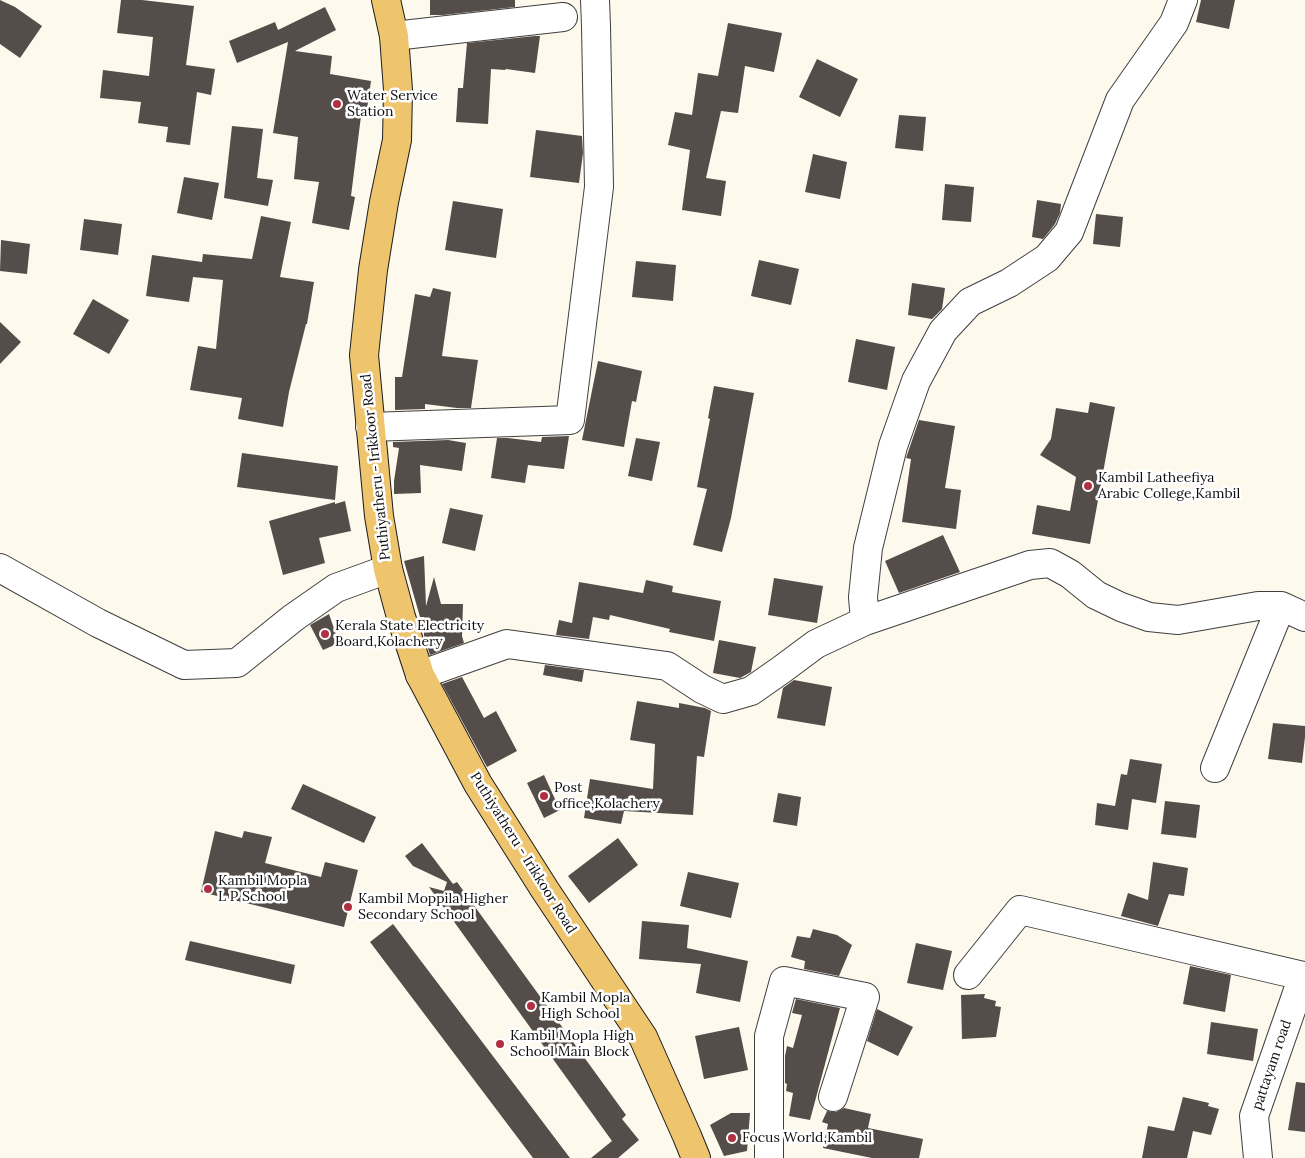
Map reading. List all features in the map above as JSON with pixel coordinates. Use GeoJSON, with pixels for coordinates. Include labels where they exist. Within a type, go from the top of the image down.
{"type":"FeatureCollection","features":[{"type":"Feature","properties":{"kind":"main road","name":"Puthiyatheru - Irikkoor Road"},"geometry":{"type":"LineString","coordinates":[[386,0],[394,36],[398,90],[397,140],[384,202],[373,270],[364,355],[379,516],[388,569],[420,675],[478,784],[545,890],[643,1037],[696,1158]]}},
{"type":"Feature","properties":{"kind":"street"},"geometry":{"type":"LineString","coordinates":[[370,426],[570,420],[599,187],[594,0]]}},
{"type":"Feature","properties":{"kind":"street"},"geometry":{"type":"LineString","coordinates":[[865,621],[863,597],[868,548],[893,446],[916,381],[943,331],[970,302],[1009,283],[1048,258],[1069,232],[1120,100],[1174,24],[1183,0]]}},
{"type":"Feature","properties":{"kind":"street"},"geometry":{"type":"LineString","coordinates":[[394,36],[563,17]]}},
{"type":"Feature","properties":{"kind":"street"},"geometry":{"type":"LineString","coordinates":[[420,675],[507,644],[667,666],[702,689],[723,699],[752,691],[816,644],[865,621],[1030,565],[1050,563],[1070,574],[1096,595],[1149,617],[1178,620],[1258,606],[1280,606],[1305,617]]}},
{"type":"Feature","properties":{"kind":"street"},"geometry":{"type":"LineString","coordinates":[[0,568],[98,623],[184,666],[237,663],[293,618],[336,588],[388,569]]}},
{"type":"Feature","properties":{"kind":"street"},"geometry":{"type":"LineString","coordinates":[[1215,768],[1280,606]]}},
{"type":"Feature","properties":{"kind":"street"},"geometry":{"type":"LineString","coordinates":[[968,975],[1020,910],[1304,977]]}},
{"type":"Feature","properties":{"kind":"street","name":"pattayam road"},"geometry":{"type":"LineString","coordinates":[[1258,1158],[1254,1116],[1304,977]]}},
{"type":"Feature","properties":{"kind":"street"},"geometry":{"type":"LineString","coordinates":[[769,1158],[769,1036],[784,981],[865,997],[833,1097]]}},
{"type":"Feature","properties":{"kind":"building"},"geometry":{"type":"Polygon","coordinates":[[[0,0],[15,7],[42,26],[20,58],[0,44],[0,0]]]}},
{"type":"Feature","properties":{"kind":"building"},"geometry":{"type":"Polygon","coordinates":[[[121,0],[142,0],[194,6],[186,65],[215,69],[211,95],[197,92],[190,145],[166,142],[168,127],[138,123],[141,102],[100,98],[103,70],[149,76],[153,37],[117,33],[121,0]]]}},
{"type":"Feature","properties":{"kind":"building"},"geometry":{"type":"Polygon","coordinates":[[[430,0],[515,0],[515,7],[430,15],[430,0]]]}},
{"type":"Feature","properties":{"kind":"building"},"geometry":{"type":"Polygon","coordinates":[[[1201,0],[1235,0],[1229,29],[1196,22],[1201,0]]]}},
{"type":"Feature","properties":{"kind":"building"},"geometry":{"type":"Polygon","coordinates":[[[325,7],[336,30],[295,51],[332,56],[330,74],[371,81],[367,109],[362,108],[351,196],[355,197],[349,230],[312,223],[319,182],[294,179],[298,137],[273,133],[288,42],[237,63],[229,41],[275,22],[278,30],[325,7]]]}},
{"type":"Feature","properties":{"kind":"building"},"geometry":{"type":"Polygon","coordinates":[[[728,23],[782,33],[774,72],[745,66],[738,113],[721,111],[706,178],[726,181],[721,216],[682,210],[690,150],[668,145],[675,112],[692,115],[698,73],[718,76],[728,23]]]}},
{"type":"Feature","properties":{"kind":"building"},"geometry":{"type":"Polygon","coordinates":[[[540,36],[535,73],[491,69],[488,124],[456,122],[458,88],[463,88],[467,43],[540,36]]]}},
{"type":"Feature","properties":{"kind":"building"},"geometry":{"type":"Polygon","coordinates":[[[817,59],[858,79],[840,117],[799,97],[817,59]]]}},
{"type":"Feature","properties":{"kind":"building"},"geometry":{"type":"Polygon","coordinates":[[[899,115],[926,117],[923,151],[895,148],[899,115]]]}},
{"type":"Feature","properties":{"kind":"building"},"geometry":{"type":"Polygon","coordinates":[[[232,126],[263,129],[257,178],[273,180],[268,206],[224,198],[232,126]]]}},
{"type":"Feature","properties":{"kind":"building"},"geometry":{"type":"Polygon","coordinates":[[[536,130],[582,136],[583,153],[579,183],[530,177],[536,130]]]}},
{"type":"Feature","properties":{"kind":"building"},"geometry":{"type":"Polygon","coordinates":[[[813,154],[847,162],[840,199],[805,192],[813,154]]]}},
{"type":"Feature","properties":{"kind":"building"},"geometry":{"type":"Polygon","coordinates":[[[184,177],[219,183],[212,220],[177,213],[184,177]]]}},
{"type":"Feature","properties":{"kind":"building"},"geometry":{"type":"Polygon","coordinates":[[[945,184],[974,187],[971,222],[942,220],[945,184]]]}},
{"type":"Feature","properties":{"kind":"building"},"geometry":{"type":"Polygon","coordinates":[[[1037,200],[1061,204],[1060,213],[1055,224],[1043,239],[1032,237],[1037,200]]]}},
{"type":"Feature","properties":{"kind":"building"},"geometry":{"type":"Polygon","coordinates":[[[453,201],[503,209],[496,258],[445,250],[453,201]]]}},
{"type":"Feature","properties":{"kind":"building"},"geometry":{"type":"Polygon","coordinates":[[[1096,214],[1123,217],[1120,247],[1093,244],[1096,214]]]}},
{"type":"Feature","properties":{"kind":"building"},"geometry":{"type":"Polygon","coordinates":[[[261,216],[291,222],[280,277],[314,282],[307,324],[289,392],[283,427],[238,419],[242,398],[190,390],[198,346],[216,349],[223,280],[193,277],[189,302],[146,296],[152,255],[202,262],[203,254],[252,259],[261,216]]]}},
{"type":"Feature","properties":{"kind":"building"},"geometry":{"type":"Polygon","coordinates":[[[84,219],[122,224],[118,255],[80,250],[84,219]]]}},
{"type":"Feature","properties":{"kind":"building"},"geometry":{"type":"Polygon","coordinates":[[[1,240],[30,244],[27,274],[0,271],[1,240]]]}},
{"type":"Feature","properties":{"kind":"building"},"geometry":{"type":"Polygon","coordinates":[[[759,260],[799,269],[791,305],[751,296],[759,260]]]}},
{"type":"Feature","properties":{"kind":"building"},"geometry":{"type":"Polygon","coordinates":[[[636,261],[676,265],[673,301],[632,297],[636,261]]]}},
{"type":"Feature","properties":{"kind":"building"},"geometry":{"type":"Polygon","coordinates":[[[912,283],[945,288],[942,309],[932,319],[908,315],[912,283]]]}},
{"type":"Feature","properties":{"kind":"building"},"geometry":{"type":"Polygon","coordinates":[[[433,288],[451,292],[442,356],[478,360],[471,408],[425,404],[425,409],[395,410],[395,377],[402,377],[415,294],[430,297],[433,288]]]}},
{"type":"Feature","properties":{"kind":"building"},"geometry":{"type":"Polygon","coordinates":[[[93,299],[129,320],[109,354],[73,334],[93,299]]]}},
{"type":"Feature","properties":{"kind":"building"},"geometry":{"type":"Polygon","coordinates":[[[0,322],[21,342],[0,364],[0,322]]]}},
{"type":"Feature","properties":{"kind":"building"},"geometry":{"type":"Polygon","coordinates":[[[856,339],[895,347],[887,390],[848,382],[856,339]]]}},
{"type":"Feature","properties":{"kind":"building"},"geometry":{"type":"Polygon","coordinates":[[[598,361],[642,371],[636,402],[632,401],[624,447],[582,440],[598,361]]]}},
{"type":"Feature","properties":{"kind":"building"},"geometry":{"type":"Polygon","coordinates":[[[714,386],[754,393],[731,518],[722,552],[693,545],[707,489],[697,487],[710,419],[708,418],[714,386]]]}},
{"type":"Feature","properties":{"kind":"building","name":"Kambil Latheefiya Arabic College,Kambil"},"geometry":{"type":"Polygon","coordinates":[[[1090,402],[1115,407],[1090,544],[1032,534],[1037,505],[1070,511],[1076,477],[1040,455],[1051,439],[1056,408],[1088,413],[1090,402]]]}},
{"type":"Feature","properties":{"kind":"building"},"geometry":{"type":"Polygon","coordinates":[[[919,420],[955,426],[945,488],[961,490],[956,529],[902,522],[911,459],[906,458],[919,420]]]}},
{"type":"Feature","properties":{"kind":"building"},"geometry":{"type":"Polygon","coordinates":[[[569,436],[564,469],[528,465],[525,483],[491,478],[497,438],[541,442],[542,437],[569,436]]]}},
{"type":"Feature","properties":{"kind":"building"},"geometry":{"type":"Polygon","coordinates":[[[636,438],[660,442],[652,481],[628,476],[636,438]]]}},
{"type":"Feature","properties":{"kind":"building"},"geometry":{"type":"Polygon","coordinates":[[[448,440],[466,443],[462,471],[420,465],[421,493],[394,494],[399,448],[393,447],[393,442],[448,440]]]}},
{"type":"Feature","properties":{"kind":"building"},"geometry":{"type":"Polygon","coordinates":[[[242,453],[338,466],[335,500],[237,487],[242,453]]]}},
{"type":"Feature","properties":{"kind":"building"},"geometry":{"type":"Polygon","coordinates":[[[345,501],[351,531],[319,538],[325,563],[283,575],[269,521],[335,502],[335,504],[345,501]]]}},
{"type":"Feature","properties":{"kind":"building"},"geometry":{"type":"Polygon","coordinates":[[[450,508],[483,515],[475,551],[442,543],[450,508]]]}},
{"type":"Feature","properties":{"kind":"building"},"geometry":{"type":"Polygon","coordinates":[[[943,535],[960,572],[899,593],[885,561],[943,535]]]}},
{"type":"Feature","properties":{"kind":"building"},"geometry":{"type":"Polygon","coordinates":[[[424,556],[426,606],[434,577],[441,604],[463,604],[462,636],[464,643],[430,655],[424,636],[424,617],[420,617],[404,561],[424,556]]]}},
{"type":"Feature","properties":{"kind":"building"},"geometry":{"type":"Polygon","coordinates":[[[774,578],[823,586],[817,623],[768,615],[774,578]]]}},
{"type":"Feature","properties":{"kind":"building"},"geometry":{"type":"Polygon","coordinates":[[[646,580],[673,586],[672,592],[721,601],[714,641],[669,632],[670,629],[610,615],[609,620],[593,617],[589,639],[556,635],[559,620],[572,623],[579,582],[643,593],[646,580]]]}},
{"type":"Feature","properties":{"kind":"building","name":"Kerala State Electricity Board,Kolachery"},"geometry":{"type":"Polygon","coordinates":[[[329,614],[339,643],[323,650],[310,625],[329,614]]]}},
{"type":"Feature","properties":{"kind":"building"},"geometry":{"type":"Polygon","coordinates":[[[719,640],[756,647],[751,672],[740,678],[713,673],[719,640]]]}},
{"type":"Feature","properties":{"kind":"building"},"geometry":{"type":"Polygon","coordinates":[[[545,665],[584,670],[582,682],[543,675],[545,665]]]}},
{"type":"Feature","properties":{"kind":"building"},"geometry":{"type":"Polygon","coordinates":[[[462,677],[484,718],[496,711],[517,751],[487,767],[442,684],[462,677]]]}},
{"type":"Feature","properties":{"kind":"building"},"geometry":{"type":"Polygon","coordinates":[[[794,680],[832,687],[825,726],[777,718],[783,688],[794,680]]]}},
{"type":"Feature","properties":{"kind":"building"},"geometry":{"type":"Polygon","coordinates":[[[637,701],[679,708],[679,703],[711,711],[704,757],[697,756],[693,815],[624,811],[621,824],[584,818],[590,779],[653,789],[655,744],[630,740],[637,701]]]}},
{"type":"Feature","properties":{"kind":"building"},"geometry":{"type":"Polygon","coordinates":[[[1273,723],[1305,726],[1302,763],[1268,759],[1273,723]]]}},
{"type":"Feature","properties":{"kind":"building"},"geometry":{"type":"Polygon","coordinates":[[[1130,759],[1162,764],[1156,803],[1132,799],[1128,830],[1095,825],[1097,803],[1115,806],[1121,774],[1127,775],[1130,759]]]}},
{"type":"Feature","properties":{"kind":"building","name":"Post office,Kolachery"},"geometry":{"type":"Polygon","coordinates":[[[544,775],[560,810],[544,818],[527,783],[544,775]]]}},
{"type":"Feature","properties":{"kind":"building"},"geometry":{"type":"Polygon","coordinates":[[[303,784],[376,817],[364,843],[291,809],[303,784]]]}},
{"type":"Feature","properties":{"kind":"building"},"geometry":{"type":"Polygon","coordinates":[[[778,793],[801,797],[797,826],[773,822],[778,793]]]}},
{"type":"Feature","properties":{"kind":"building"},"geometry":{"type":"Polygon","coordinates":[[[1165,801],[1200,805],[1196,838],[1161,834],[1165,801]]]}},
{"type":"Feature","properties":{"kind":"building"},"geometry":{"type":"Polygon","coordinates":[[[215,831],[242,838],[244,831],[272,837],[265,863],[321,877],[325,862],[358,870],[344,927],[201,892],[215,831]]]}},
{"type":"Feature","properties":{"kind":"building"},"geometry":{"type":"Polygon","coordinates":[[[618,838],[638,865],[589,903],[568,876],[618,838]]]}},
{"type":"Feature","properties":{"kind":"building","name":"Kambil Mopla High School"},"geometry":{"type":"Polygon","coordinates":[[[422,843],[453,884],[457,882],[626,1115],[622,1119],[639,1140],[618,1158],[591,1158],[612,1141],[429,887],[444,891],[447,882],[413,866],[405,856],[422,843]]]}},
{"type":"Feature","properties":{"kind":"building"},"geometry":{"type":"Polygon","coordinates":[[[1153,862],[1188,868],[1184,896],[1169,894],[1158,926],[1121,916],[1128,893],[1148,900],[1153,862]]]}},
{"type":"Feature","properties":{"kind":"building"},"geometry":{"type":"Polygon","coordinates":[[[688,872],[739,883],[731,918],[680,906],[688,872]]]}},
{"type":"Feature","properties":{"kind":"building"},"geometry":{"type":"Polygon","coordinates":[[[642,921],[689,925],[687,948],[748,961],[740,1002],[696,993],[701,964],[639,959],[642,921]]]}},
{"type":"Feature","properties":{"kind":"building"},"geometry":{"type":"Polygon","coordinates":[[[393,924],[570,1158],[533,1158],[370,942],[393,924]]]}},
{"type":"Feature","properties":{"kind":"building"},"geometry":{"type":"Polygon","coordinates":[[[813,929],[837,935],[852,945],[839,976],[804,969],[805,961],[791,957],[797,936],[810,938],[813,929]]]}},
{"type":"Feature","properties":{"kind":"building"},"geometry":{"type":"Polygon","coordinates":[[[190,941],[295,965],[291,984],[185,960],[190,941]]]}},
{"type":"Feature","properties":{"kind":"building"},"geometry":{"type":"Polygon","coordinates":[[[916,943],[952,951],[943,990],[907,983],[916,943]]]}},
{"type":"Feature","properties":{"kind":"building"},"geometry":{"type":"Polygon","coordinates":[[[1190,966],[1231,975],[1225,1012],[1183,1004],[1190,966]]]}},
{"type":"Feature","properties":{"kind":"building"},"geometry":{"type":"Polygon","coordinates":[[[985,994],[984,998],[996,1001],[995,1006],[1001,1007],[996,1037],[962,1039],[961,995],[985,994]]]}},
{"type":"Feature","properties":{"kind":"building"},"geometry":{"type":"Polygon","coordinates":[[[796,999],[840,1008],[810,1120],[789,1116],[793,1093],[786,1091],[787,1084],[785,1083],[787,1046],[793,1048],[802,1015],[792,1013],[796,999]]]}},
{"type":"Feature","properties":{"kind":"building"},"geometry":{"type":"Polygon","coordinates":[[[877,1009],[913,1027],[898,1056],[867,1041],[877,1009]]]}},
{"type":"Feature","properties":{"kind":"building"},"geometry":{"type":"Polygon","coordinates":[[[1211,1022],[1258,1029],[1253,1061],[1207,1054],[1211,1022]]]}},
{"type":"Feature","properties":{"kind":"building"},"geometry":{"type":"Polygon","coordinates":[[[739,1027],[748,1070],[704,1079],[695,1036],[739,1027]]]}},
{"type":"Feature","properties":{"kind":"building"},"geometry":{"type":"Polygon","coordinates":[[[1296,1082],[1305,1083],[1305,1132],[1288,1130],[1296,1082]]]}},
{"type":"Feature","properties":{"kind":"building"},"geometry":{"type":"Polygon","coordinates":[[[1183,1097],[1209,1103],[1208,1106],[1219,1109],[1211,1135],[1193,1131],[1187,1158],[1142,1158],[1148,1126],[1174,1131],[1183,1097]]]}},
{"type":"Feature","properties":{"kind":"building"},"geometry":{"type":"Polygon","coordinates":[[[844,1108],[871,1114],[868,1128],[923,1139],[919,1158],[872,1158],[823,1148],[828,1124],[822,1122],[827,1111],[836,1112],[844,1108]]]}},
{"type":"Feature","properties":{"kind":"building","name":"Focus World,Kambil"},"geometry":{"type":"Polygon","coordinates":[[[731,1113],[750,1113],[747,1151],[724,1156],[710,1125],[731,1113]]]}},
{"type":"Feature","properties":{"kind":"place","name":"Water Service Station"},"geometry":{"type":"Point","coordinates":[337,104]}},
{"type":"Feature","properties":{"kind":"place","name":"Kambil Latheefiya Arabic College,Kambil"},"geometry":{"type":"Point","coordinates":[1088,486]}},
{"type":"Feature","properties":{"kind":"place","name":"Kerala State Electricity Board,Kolachery"},"geometry":{"type":"Point","coordinates":[325,634]}},
{"type":"Feature","properties":{"kind":"place","name":"Post office,Kolachery"},"geometry":{"type":"Point","coordinates":[544,796]}},
{"type":"Feature","properties":{"kind":"place","name":"Kambil Mopla L P School"},"geometry":{"type":"Point","coordinates":[208,889]}},
{"type":"Feature","properties":{"kind":"place","name":"Kambil Moppila Higher Secondary School"},"geometry":{"type":"Point","coordinates":[348,907]}},
{"type":"Feature","properties":{"kind":"place","name":"Kambil Mopla High School"},"geometry":{"type":"Point","coordinates":[531,1006]}},
{"type":"Feature","properties":{"kind":"place","name":"Kambil Mopla High School Main Block"},"geometry":{"type":"Point","coordinates":[500,1044]}},
{"type":"Feature","properties":{"kind":"place","name":"Focus World,Kambil"},"geometry":{"type":"Point","coordinates":[732,1138]}}]}
